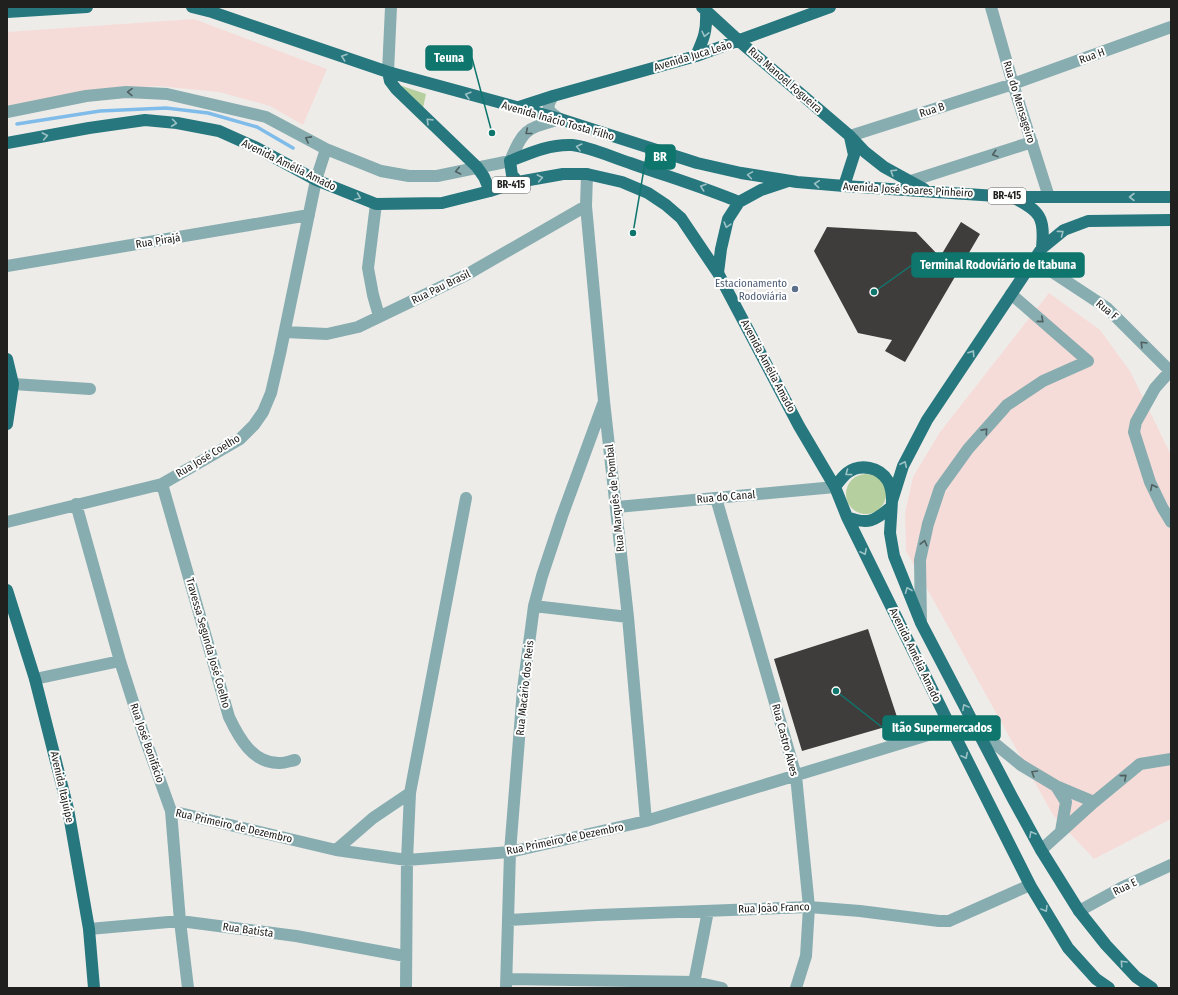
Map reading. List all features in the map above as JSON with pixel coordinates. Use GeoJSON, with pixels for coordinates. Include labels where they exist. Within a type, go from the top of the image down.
{"type":"FeatureCollection","features":[{"type":"Feature","properties":{"kind":"main road"},"geometry":{"type":"LineString","coordinates":[[7,12],[88,7]]}},
{"type":"Feature","properties":{"kind":"main road","name":"Avenida Inácio Tosta Filho"},"geometry":{"type":"LineString","coordinates":[[192,7],[212,9],[388,72],[560,119],[698,163],[741,173],[789,181]]}},
{"type":"Feature","properties":{"kind":"main road","name":"Avenida Juca Leão"},"geometry":{"type":"LineString","coordinates":[[516,108],[553,96],[696,56],[830,7]]}},
{"type":"Feature","properties":{"kind":"main road"},"geometry":{"type":"LineString","coordinates":[[696,56],[705,37],[707,24],[704,9]]}},
{"type":"Feature","properties":{"kind":"main road","name":"Rua Manoel Fogueira"},"geometry":{"type":"LineString","coordinates":[[704,9],[884,167],[898,176],[927,190]]}},
{"type":"Feature","properties":{"kind":"main road"},"geometry":{"type":"LineString","coordinates":[[388,72],[390,81],[396,90],[477,167],[484,177],[490,192]]}},
{"type":"Feature","properties":{"kind":"main road","name":"Avenida Amélia Amado"},"geometry":{"type":"LineString","coordinates":[[7,143],[89,128],[145,120],[219,131],[256,148],[316,180],[376,204],[442,204],[490,192],[518,182],[563,174],[587,174],[622,182],[648,193],[666,204],[681,218],[718,274],[799,426],[835,487],[847,517],[950,728],[1030,885],[1068,948],[1096,978],[1109,988]]}},
{"type":"Feature","properties":{"kind":"main road"},"geometry":{"type":"LineString","coordinates":[[844,186],[854,155],[850,136]]}},
{"type":"Feature","properties":{"kind":"main road"},"geometry":{"type":"LineString","coordinates":[[518,182],[512,175],[510,161],[540,149],[572,145],[705,188],[739,202]]}},
{"type":"Feature","properties":{"kind":"main road"},"geometry":{"type":"LineString","coordinates":[[718,274],[721,249],[728,219],[739,202],[761,190],[789,181]]}},
{"type":"Feature","properties":{"kind":"main road","name":"Avenida José Soares Pinheiro"},"geometry":{"type":"LineString","coordinates":[[789,181],[1012,197],[1171,197]]}},
{"type":"Feature","properties":{"kind":"main road"},"geometry":{"type":"LineString","coordinates":[[1012,197],[1030,206],[1039,214],[1044,230],[1042,248]]}},
{"type":"Feature","properties":{"kind":"main road"},"geometry":{"type":"LineString","coordinates":[[1034,260],[1042,248],[1064,230],[1088,221],[1171,220]]}},
{"type":"Feature","properties":{"kind":"main road","name":"Avenida Amélia Amado"},"geometry":{"type":"LineString","coordinates":[[1034,260],[927,420],[903,466],[892,504],[890,533],[894,556],[921,623],[1041,850],[1079,911],[1106,945],[1136,977],[1152,988]]}},
{"type":"Feature","properties":{"kind":"main road"},"geometry":{"type":"LineString","coordinates":[[7,359],[13,384],[7,424]]}},
{"type":"Feature","properties":{"kind":"main road"},"geometry":{"type":"LineString","coordinates":[[835,487],[848,472],[856,468],[866,467],[875,469],[883,474],[888,482],[891,491],[892,504],[875,520],[866,522],[857,521],[847,517]]}},
{"type":"Feature","properties":{"kind":"main road","name":"Avenida Itajuípe"},"geometry":{"type":"LineString","coordinates":[[7,590],[35,679],[68,809],[89,929],[94,988]]}},
{"type":"Feature","properties":{"kind":"street"},"geometry":{"type":"LineString","coordinates":[[388,72],[390,7]]}},
{"type":"Feature","properties":{"kind":"street","name":"Rua do Mensageiro"},"geometry":{"type":"LineString","coordinates":[[991,7],[1013,84],[1049,197]]}},
{"type":"Feature","properties":{"kind":"street","name":"Rua H"},"geometry":{"type":"LineString","coordinates":[[1013,84],[1171,27]]}},
{"type":"Feature","properties":{"kind":"street","name":"Rua B"},"geometry":{"type":"LineString","coordinates":[[850,136],[1013,84]]}},
{"type":"Feature","properties":{"kind":"street","name":"BR-415"},"geometry":{"type":"LineString","coordinates":[[7,112],[86,96],[126,92],[167,94],[266,117],[326,149],[382,171],[409,176],[437,176],[510,161],[520,139],[527,131],[536,126],[560,119]]}},
{"type":"Feature","properties":{"kind":"street"},"geometry":{"type":"LineString","coordinates":[[553,96],[548,104],[548,107],[551,113],[560,119]]}},
{"type":"Feature","properties":{"kind":"street","name":"Avenida José Soares Pinheiro"},"geometry":{"type":"LineString","coordinates":[[911,181],[1032,142]]}},
{"type":"Feature","properties":{"kind":"street","name":"Rua José Coelho"},"geometry":{"type":"LineString","coordinates":[[7,522],[162,484],[240,439],[254,425],[263,412],[271,393],[316,180],[326,149]]}},
{"type":"Feature","properties":{"kind":"street","name":"Rua Marquês de Pombal"},"geometry":{"type":"LineString","coordinates":[[587,174],[586,206],[604,401],[617,507],[628,618],[646,821]]}},
{"type":"Feature","properties":{"kind":"street"},"geometry":{"type":"LineString","coordinates":[[376,204],[368,268],[373,295],[380,316]]}},
{"type":"Feature","properties":{"kind":"street","name":"Rua Pau Brasil"},"geometry":{"type":"LineString","coordinates":[[285,332],[327,334],[358,327],[466,275],[586,206]]}},
{"type":"Feature","properties":{"kind":"street","name":"Rua Pirajá"},"geometry":{"type":"LineString","coordinates":[[7,266],[309,215]]}},
{"type":"Feature","properties":{"kind":"street","name":"Rua F"},"geometry":{"type":"LineString","coordinates":[[1034,260],[1107,308],[1171,371]]}},
{"type":"Feature","properties":{"kind":"street"},"geometry":{"type":"LineString","coordinates":[[921,623],[920,560],[928,524],[940,488],[968,449],[1007,405],[1043,381],[1088,360],[1011,294]]}},
{"type":"Feature","properties":{"kind":"street"},"geometry":{"type":"LineString","coordinates":[[1171,371],[1155,388],[1138,418],[1134,432],[1150,482],[1171,522]]}},
{"type":"Feature","properties":{"kind":"street"},"geometry":{"type":"LineString","coordinates":[[13,384],[90,389]]}},
{"type":"Feature","properties":{"kind":"street","name":"Rua Macário dos Reis"},"geometry":{"type":"LineString","coordinates":[[507,984],[510,852],[523,689],[534,606],[559,523],[604,401]]}},
{"type":"Feature","properties":{"kind":"street","name":"Travessa Segunda José Coelho"},"geometry":{"type":"LineString","coordinates":[[162,484],[229,717],[233,726],[238,736],[253,754],[263,760],[279,763],[295,760]]}},
{"type":"Feature","properties":{"kind":"street","name":"Rua do Canal"},"geometry":{"type":"LineString","coordinates":[[617,507],[835,487]]}},
{"type":"Feature","properties":{"kind":"street"},"geometry":{"type":"LineString","coordinates":[[406,988],[405,956],[410,792],[466,498]]}},
{"type":"Feature","properties":{"kind":"street","name":"Rua Castro Alves"},"geometry":{"type":"LineString","coordinates":[[716,498],[796,776],[810,907],[806,956],[796,988]]}},
{"type":"Feature","properties":{"kind":"street","name":"Rua José Bonifácio"},"geometry":{"type":"LineString","coordinates":[[76,504],[120,660],[143,733],[171,811],[180,921],[188,988]]}},
{"type":"Feature","properties":{"kind":"street"},"geometry":{"type":"LineString","coordinates":[[534,606],[628,618]]}},
{"type":"Feature","properties":{"kind":"street"},"geometry":{"type":"LineString","coordinates":[[35,679],[120,660]]}},
{"type":"Feature","properties":{"kind":"street","name":"Rua Primeiro de Dezembro"},"geometry":{"type":"LineString","coordinates":[[171,811],[336,850],[407,860],[510,852],[646,821],[950,728]]}},
{"type":"Feature","properties":{"kind":"street"},"geometry":{"type":"LineString","coordinates":[[976,729],[1021,765],[1056,786],[1094,802]]}},
{"type":"Feature","properties":{"kind":"street"},"geometry":{"type":"LineString","coordinates":[[1041,850],[1094,802],[1140,764],[1171,759]]}},
{"type":"Feature","properties":{"kind":"street"},"geometry":{"type":"LineString","coordinates":[[1056,786],[1066,802],[1061,831]]}},
{"type":"Feature","properties":{"kind":"street"},"geometry":{"type":"LineString","coordinates":[[336,850],[373,818],[410,792]]}},
{"type":"Feature","properties":{"kind":"street","name":"Rua E"},"geometry":{"type":"LineString","coordinates":[[1079,911],[1121,888],[1171,865]]}},
{"type":"Feature","properties":{"kind":"street","name":"Rua João Franco"},"geometry":{"type":"LineString","coordinates":[[509,920],[810,907],[860,910],[939,921],[949,921],[1030,885]]}},
{"type":"Feature","properties":{"kind":"street"},"geometry":{"type":"LineString","coordinates":[[694,985],[708,911]]}},
{"type":"Feature","properties":{"kind":"street","name":"Rua Batista"},"geometry":{"type":"LineString","coordinates":[[89,929],[180,921],[296,936],[405,956]]}},
{"type":"Feature","properties":{"kind":"street"},"geometry":{"type":"LineString","coordinates":[[507,984],[694,985],[722,988]]}},
{"type":"Feature","properties":{"kind":"shaded area"},"geometry":{"type":"Polygon","coordinates":[[[194,19],[327,69],[303,125],[270,106],[219,92],[157,86],[64,95],[7,106],[7,32],[194,19]]]}},
{"type":"Feature","properties":{"kind":"shaded area"},"geometry":{"type":"Polygon","coordinates":[[[1049,293],[1100,330],[1130,371],[1171,455],[1171,819],[1094,859],[1053,815],[906,551],[905,513],[913,477],[940,432],[1049,293]]]}},
{"type":"Feature","properties":{"kind":"green space"},"geometry":{"type":"Polygon","coordinates":[[[396,84],[426,94],[423,108],[396,84]]]}},
{"type":"Feature","properties":{"kind":"green space"},"geometry":{"type":"Polygon","coordinates":[[[870,474],[877,477],[883,483],[886,494],[885,502],[877,511],[870,514],[862,514],[855,511],[847,502],[846,490],[849,483],[858,475],[870,474]]]}},
{"type":"Feature","properties":{"kind":"building"},"geometry":{"type":"Polygon","coordinates":[[[961,222],[980,234],[905,362],[885,351],[892,340],[858,333],[814,251],[827,227],[916,232],[940,257],[961,222]]]}},
{"type":"Feature","properties":{"kind":"building"},"geometry":{"type":"Polygon","coordinates":[[[868,629],[899,723],[802,751],[774,659],[868,629]]]}},
{"type":"Feature","properties":{"kind":"waterway"},"geometry":{"type":"LineString","coordinates":[[17,124],[100,111],[166,108],[208,113],[257,127],[293,148]]}},
{"type":"Feature","properties":{"kind":"place","name":"Teuna"},"geometry":{"type":"Point","coordinates":[492,133]}},
{"type":"Feature","properties":{"kind":"place","name":"BR"},"geometry":{"type":"Point","coordinates":[633,233]}},
{"type":"Feature","properties":{"kind":"place","name":"Estacionamento Rodoviária"},"geometry":{"type":"Point","coordinates":[795,289]}},
{"type":"Feature","properties":{"kind":"place","name":"Terminal Rodoviário de Itabuna"},"geometry":{"type":"Point","coordinates":[874,292]}},
{"type":"Feature","properties":{"kind":"place","name":"Itão Supermercados"},"geometry":{"type":"Point","coordinates":[836,691]}}]}
